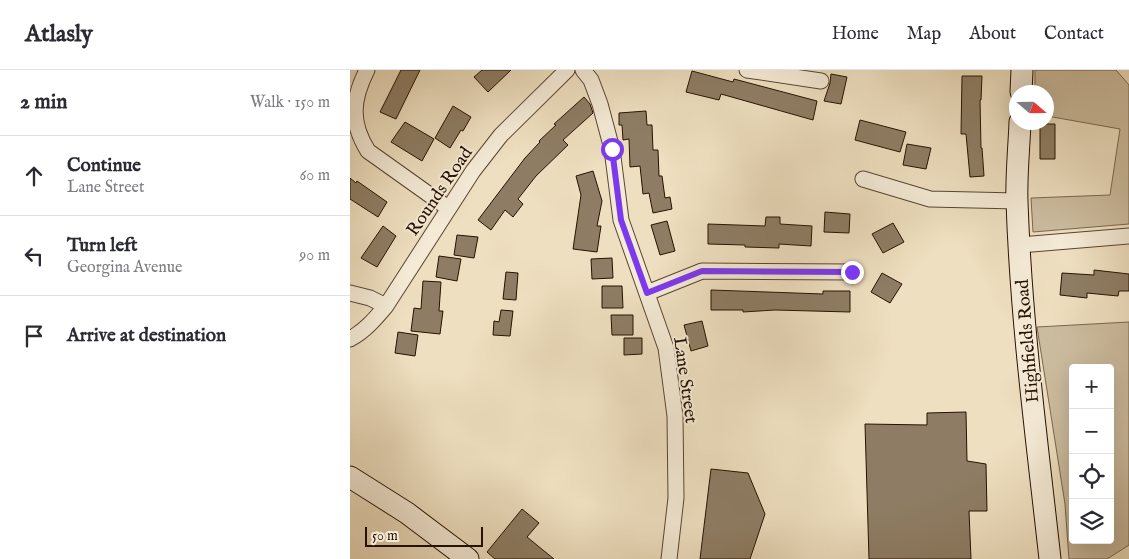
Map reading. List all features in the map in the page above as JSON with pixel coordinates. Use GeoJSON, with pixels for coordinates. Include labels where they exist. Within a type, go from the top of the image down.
{"type":"FeatureCollection","features":[{"type":"Feature","properties":{"kind":"street"},"geometry":{"type":"LineString","coordinates":[[367,70],[356,94],[353,113],[356,133],[361,142],[368,151],[448,208]]}},
{"type":"Feature","properties":{"kind":"street","name":"Rounds Road"},"geometry":{"type":"LineString","coordinates":[[350,339],[360,334],[373,323],[386,306],[448,208],[473,171],[501,135],[567,70]]}},
{"type":"Feature","properties":{"kind":"street","name":"Lane Street"},"geometry":{"type":"LineString","coordinates":[[583,70],[591,80],[600,104],[612,149],[621,220],[666,348],[675,416],[676,498],[669,559]]}},
{"type":"Feature","properties":{"kind":"street"},"geometry":{"type":"LineString","coordinates":[[747,70],[821,81]]}},
{"type":"Feature","properties":{"kind":"street"},"geometry":{"type":"LineString","coordinates":[[1021,85],[1022,70]]}},
{"type":"Feature","properties":{"kind":"street","name":"Highfields Road"},"geometry":{"type":"LineString","coordinates":[[1020,130],[1017,201],[1020,245],[1031,390],[1050,559]]}},
{"type":"Feature","properties":{"kind":"street"},"geometry":{"type":"LineString","coordinates":[[863,179],[930,200],[1017,201]]}},
{"type":"Feature","properties":{"kind":"street"},"geometry":{"type":"LineString","coordinates":[[1020,245],[1129,236]]}},
{"type":"Feature","properties":{"kind":"street"},"geometry":{"type":"LineString","coordinates":[[647,293],[702,271],[852,272]]}},
{"type":"Feature","properties":{"kind":"street"},"geometry":{"type":"LineString","coordinates":[[350,294],[370,298],[386,306]]}},
{"type":"Feature","properties":{"kind":"street"},"geometry":{"type":"LineString","coordinates":[[350,478],[407,514],[468,559]]}},
{"type":"Feature","properties":{"kind":"shaded area"},"geometry":{"type":"Polygon","coordinates":[[[1035,70],[1116,70],[1129,85],[1129,224],[1033,232],[1031,198],[1110,195],[1120,129],[1054,117],[1054,85],[1035,85],[1035,70]]]}},
{"type":"Feature","properties":{"kind":"shaded area"},"geometry":{"type":"Polygon","coordinates":[[[1129,322],[1129,545],[1107,559],[1069,559],[1065,504],[1037,327],[1129,322]]]}},
{"type":"Feature","properties":{"kind":"building"},"geometry":{"type":"Polygon","coordinates":[[[401,70],[420,70],[396,119],[380,112],[401,70]]]}},
{"type":"Feature","properties":{"kind":"building"},"geometry":{"type":"Polygon","coordinates":[[[482,70],[511,70],[488,92],[474,77],[482,70]]]}},
{"type":"Feature","properties":{"kind":"building"},"geometry":{"type":"Polygon","coordinates":[[[692,71],[733,82],[734,79],[817,101],[813,120],[721,94],[719,100],[686,92],[692,71]]]}},
{"type":"Feature","properties":{"kind":"building"},"geometry":{"type":"Polygon","coordinates":[[[831,74],[847,77],[841,104],[824,101],[831,74]]]}},
{"type":"Feature","properties":{"kind":"building"},"geometry":{"type":"Polygon","coordinates":[[[962,76],[982,76],[980,100],[981,148],[984,176],[970,177],[966,134],[961,134],[962,76]]]}},
{"type":"Feature","properties":{"kind":"building"},"geometry":{"type":"Polygon","coordinates":[[[584,97],[590,104],[593,113],[563,140],[568,145],[536,176],[518,199],[523,204],[513,217],[505,210],[491,230],[478,220],[539,141],[556,125],[554,124],[584,97]]]}},
{"type":"Feature","properties":{"kind":"building"},"geometry":{"type":"Polygon","coordinates":[[[453,106],[471,117],[450,148],[435,138],[453,106]]]}},
{"type":"Feature","properties":{"kind":"building"},"geometry":{"type":"Polygon","coordinates":[[[646,111],[647,125],[652,125],[653,150],[658,150],[659,176],[662,176],[665,198],[670,197],[672,209],[653,213],[649,193],[643,194],[640,166],[630,167],[629,139],[623,140],[622,125],[619,125],[619,113],[646,111]]]}},
{"type":"Feature","properties":{"kind":"building"},"geometry":{"type":"Polygon","coordinates":[[[860,120],[906,132],[900,152],[855,140],[860,120]]]}},
{"type":"Feature","properties":{"kind":"building"},"geometry":{"type":"Polygon","coordinates":[[[405,122],[434,139],[422,161],[391,142],[405,122]]]}},
{"type":"Feature","properties":{"kind":"building"},"geometry":{"type":"Polygon","coordinates":[[[1055,124],[1055,159],[1040,159],[1040,130],[1054,130],[1055,124]]]}},
{"type":"Feature","properties":{"kind":"building"},"geometry":{"type":"Polygon","coordinates":[[[907,144],[931,148],[926,169],[903,165],[907,144]]]}},
{"type":"Feature","properties":{"kind":"building"},"geometry":{"type":"Polygon","coordinates":[[[593,171],[602,201],[597,226],[601,226],[597,252],[573,249],[581,195],[576,176],[593,171]]]}},
{"type":"Feature","properties":{"kind":"building"},"geometry":{"type":"Polygon","coordinates":[[[350,178],[387,202],[378,217],[350,199],[350,178]]]}},
{"type":"Feature","properties":{"kind":"building"},"geometry":{"type":"Polygon","coordinates":[[[825,212],[850,214],[849,233],[824,232],[825,212]]]}},
{"type":"Feature","properties":{"kind":"building"},"geometry":{"type":"Polygon","coordinates":[[[766,217],[780,217],[780,224],[812,226],[811,246],[779,244],[779,248],[708,244],[708,224],[765,226],[766,217]]]}},
{"type":"Feature","properties":{"kind":"building"},"geometry":{"type":"Polygon","coordinates":[[[667,221],[675,251],[660,255],[651,225],[667,221]]]}},
{"type":"Feature","properties":{"kind":"building"},"geometry":{"type":"Polygon","coordinates":[[[893,223],[904,242],[883,253],[872,234],[893,223]]]}},
{"type":"Feature","properties":{"kind":"building"},"geometry":{"type":"Polygon","coordinates":[[[383,226],[396,236],[377,267],[361,258],[383,226]]]}},
{"type":"Feature","properties":{"kind":"building"},"geometry":{"type":"Polygon","coordinates":[[[457,235],[478,237],[474,258],[454,255],[457,235]]]}},
{"type":"Feature","properties":{"kind":"building"},"geometry":{"type":"Polygon","coordinates":[[[439,256],[461,259],[457,281],[436,277],[439,256]]]}},
{"type":"Feature","properties":{"kind":"building"},"geometry":{"type":"Polygon","coordinates":[[[612,258],[613,278],[592,279],[591,259],[612,258]]]}},
{"type":"Feature","properties":{"kind":"building"},"geometry":{"type":"Polygon","coordinates":[[[1094,270],[1129,274],[1129,291],[1119,291],[1118,296],[1087,293],[1087,298],[1060,295],[1062,273],[1094,275],[1094,270]]]}},
{"type":"Feature","properties":{"kind":"building"},"geometry":{"type":"Polygon","coordinates":[[[506,272],[518,273],[516,300],[503,299],[506,272]]]}},
{"type":"Feature","properties":{"kind":"building"},"geometry":{"type":"Polygon","coordinates":[[[882,273],[902,284],[890,303],[871,292],[882,273]]]}},
{"type":"Feature","properties":{"kind":"building"},"geometry":{"type":"Polygon","coordinates":[[[423,281],[441,282],[439,311],[443,311],[440,334],[411,331],[414,308],[421,309],[423,281]]]}},
{"type":"Feature","properties":{"kind":"building"},"geometry":{"type":"Polygon","coordinates":[[[602,286],[622,286],[623,308],[602,308],[602,286]]]}},
{"type":"Feature","properties":{"kind":"building"},"geometry":{"type":"Polygon","coordinates":[[[711,290],[823,294],[823,291],[850,291],[850,312],[775,310],[743,312],[743,310],[711,310],[711,290]]]}},
{"type":"Feature","properties":{"kind":"building"},"geometry":{"type":"Polygon","coordinates":[[[501,310],[513,311],[510,336],[493,335],[494,321],[499,322],[501,310]]]}},
{"type":"Feature","properties":{"kind":"building"},"geometry":{"type":"Polygon","coordinates":[[[611,315],[633,315],[633,335],[612,335],[611,315]]]}},
{"type":"Feature","properties":{"kind":"building"},"geometry":{"type":"Polygon","coordinates":[[[702,321],[708,346],[691,351],[684,325],[702,321]]]}},
{"type":"Feature","properties":{"kind":"building"},"geometry":{"type":"Polygon","coordinates":[[[398,332],[418,335],[415,356],[395,353],[398,332]]]}},
{"type":"Feature","properties":{"kind":"building"},"geometry":{"type":"Polygon","coordinates":[[[624,338],[642,338],[642,354],[624,355],[624,338]]]}},
{"type":"Feature","properties":{"kind":"building"},"geometry":{"type":"Polygon","coordinates":[[[966,412],[967,461],[986,464],[987,511],[969,511],[971,559],[869,559],[865,424],[927,425],[927,413],[966,412]]]}},
{"type":"Feature","properties":{"kind":"building"},"geometry":{"type":"Polygon","coordinates":[[[711,469],[748,473],[765,514],[750,559],[700,559],[711,469]]]}},
{"type":"Feature","properties":{"kind":"building"},"geometry":{"type":"Polygon","coordinates":[[[522,509],[539,523],[527,537],[554,559],[495,559],[487,552],[522,509]]]}},
{"type":"Feature","properties":{"kind":"route"},"geometry":{"type":"LineString","coordinates":[[612,149],[621,220],[647,293],[702,271],[852,272]]}}]}
